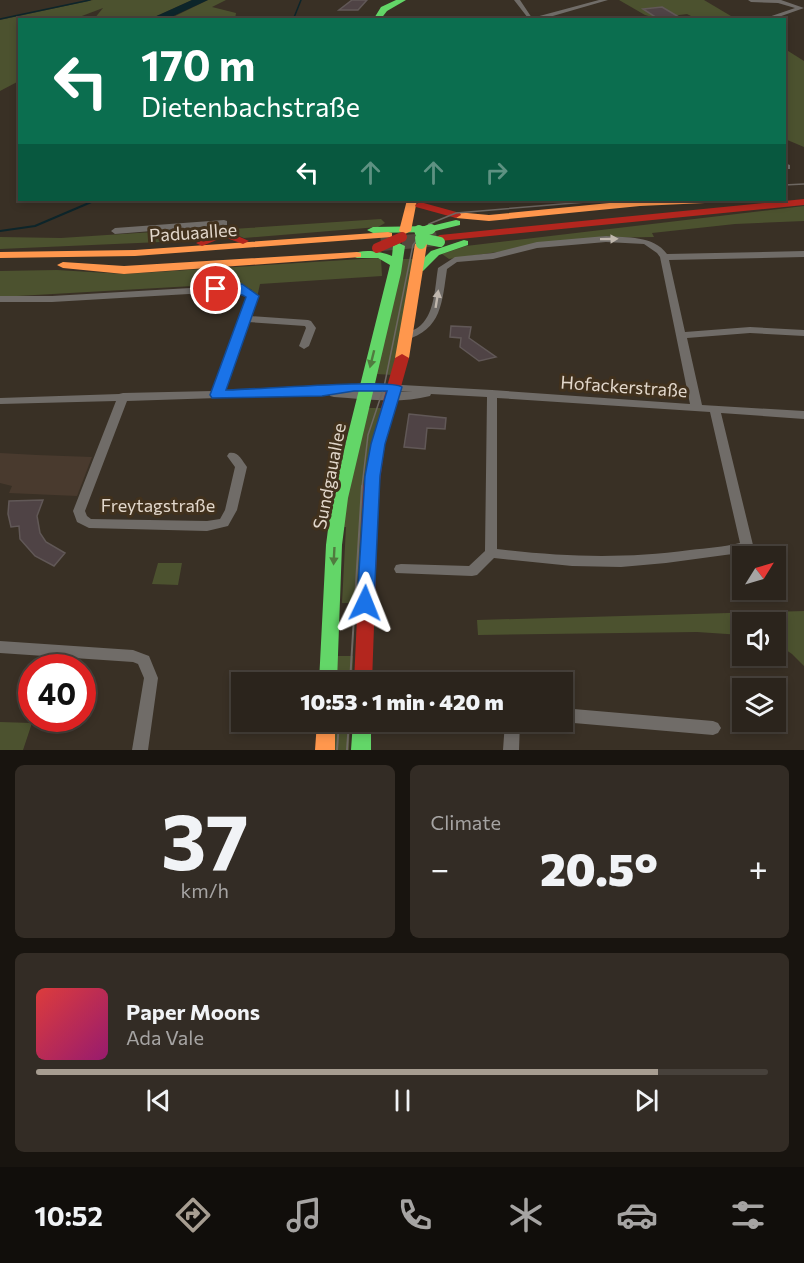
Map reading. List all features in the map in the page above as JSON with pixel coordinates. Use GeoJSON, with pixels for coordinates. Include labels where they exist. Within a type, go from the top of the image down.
{"type":"FeatureCollection","features":[{"type":"Feature","properties":{"kind":"main road"},"geometry":{"type":"LineString","coordinates":[[377,18],[380,12],[402,0]]}},
{"type":"Feature","properties":{"kind":"main road","name":"Paduaallee"},"geometry":{"type":"LineString","coordinates":[[786,198],[804,194]]}},
{"type":"Feature","properties":{"kind":"main road"},"geometry":{"type":"LineString","coordinates":[[363,672],[371,488],[388,392],[405,338],[419,264],[413,233],[416,201]]}},
{"type":"Feature","properties":{"kind":"main road","name":"Sundgauallee"},"geometry":{"type":"LineString","coordinates":[[328,672],[334,545],[340,498],[396,263],[413,233],[416,201]]}},
{"type":"Feature","properties":{"kind":"main road"},"geometry":{"type":"LineString","coordinates":[[357,255],[413,233],[480,218],[683,201]]}},
{"type":"Feature","properties":{"kind":"main road","name":"Paduaallee"},"geometry":{"type":"LineString","coordinates":[[0,264],[190,259],[413,233],[725,201]]}},
{"type":"Feature","properties":{"kind":"main road","name":"Paduaallee"},"geometry":{"type":"LineString","coordinates":[[0,255],[220,248],[768,201]]}},
{"type":"Feature","properties":{"kind":"main road"},"geometry":{"type":"LineString","coordinates":[[419,264],[435,253],[464,243],[713,217],[775,201]]}},
{"type":"Feature","properties":{"kind":"main road","name":"Paduaallee"},"geometry":{"type":"LineString","coordinates":[[786,201],[804,202]]}},
{"type":"Feature","properties":{"kind":"main road"},"geometry":{"type":"LineString","coordinates":[[202,243],[218,238],[224,228],[243,241]]}},
{"type":"Feature","properties":{"kind":"main road"},"geometry":{"type":"LineString","coordinates":[[56,255],[97,249],[413,233],[464,243]]}},
{"type":"Feature","properties":{"kind":"main road"},"geometry":{"type":"LineString","coordinates":[[44,263],[124,270],[380,255],[396,263]]}},
{"type":"Feature","properties":{"kind":"main road"},"geometry":{"type":"LineString","coordinates":[[325,750],[326,732]]}},
{"type":"Feature","properties":{"kind":"main road"},"geometry":{"type":"LineString","coordinates":[[361,750],[362,732]]}},
{"type":"Feature","properties":{"kind":"street"},"geometry":{"type":"LineString","coordinates":[[517,0],[533,18],[605,0]]}},
{"type":"Feature","properties":{"kind":"street"},"geometry":{"type":"LineString","coordinates":[[751,0],[776,0],[802,8]]}},
{"type":"Feature","properties":{"kind":"street"},"geometry":{"type":"LineString","coordinates":[[770,18],[802,8]]}},
{"type":"Feature","properties":{"kind":"street"},"geometry":{"type":"LineString","coordinates":[[116,231],[224,228],[225,201]]}},
{"type":"Feature","properties":{"kind":"street"},"geometry":{"type":"LineString","coordinates":[[405,338],[420,334],[429,324],[436,308],[443,268],[455,260],[493,256],[537,245],[606,239],[646,242],[660,251],[664,257],[697,409]]}},
{"type":"Feature","properties":{"kind":"street"},"geometry":{"type":"LineString","coordinates":[[664,257],[804,254]]}},
{"type":"Feature","properties":{"kind":"street"},"geometry":{"type":"LineString","coordinates":[[1,300],[237,288],[250,292],[253,296],[217,395]]}},
{"type":"Feature","properties":{"kind":"street"},"geometry":{"type":"LineString","coordinates":[[245,319],[308,323],[310,328],[304,346]]}},
{"type":"Feature","properties":{"kind":"street"},"geometry":{"type":"LineString","coordinates":[[682,335],[750,330],[804,333]]}},
{"type":"Feature","properties":{"kind":"street","name":"Hofackerstraße"},"geometry":{"type":"LineString","coordinates":[[0,401],[365,391],[441,392],[492,393],[804,415]]}},
{"type":"Feature","properties":{"kind":"street"},"geometry":{"type":"LineString","coordinates":[[401,569],[472,571],[492,553],[492,393]]}},
{"type":"Feature","properties":{"kind":"street","name":"Freytagstraße"},"geometry":{"type":"LineString","coordinates":[[123,396],[79,511],[81,519],[89,524],[207,526],[224,523],[231,510],[241,466],[233,456]]}},
{"type":"Feature","properties":{"kind":"street"},"geometry":{"type":"LineString","coordinates":[[492,553],[557,560],[621,562],[740,548],[747,545],[715,410]]}},
{"type":"Feature","properties":{"kind":"street"},"geometry":{"type":"LineString","coordinates":[[0,648],[133,656],[144,660],[151,678],[141,750]]}},
{"type":"Feature","properties":{"kind":"street"},"geometry":{"type":"LineString","coordinates":[[573,716],[713,728]]}},
{"type":"Feature","properties":{"kind":"street"},"geometry":{"type":"LineString","coordinates":[[511,750],[512,732]]}},
{"type":"Feature","properties":{"kind":"shaded area"},"geometry":{"type":"Polygon","coordinates":[[[0,453],[92,457],[77,496],[9,493],[12,486],[0,483],[0,453]]]}},
{"type":"Feature","properties":{"kind":"green space"},"geometry":{"type":"Polygon","coordinates":[[[93,0],[192,0],[152,18],[95,18],[103,8],[77,18],[18,18],[18,82],[0,91],[0,20],[93,0]]]}},
{"type":"Feature","properties":{"kind":"green space"},"geometry":{"type":"Polygon","coordinates":[[[208,0],[226,0],[212,7],[236,13],[235,18],[171,18],[208,0]]]}},
{"type":"Feature","properties":{"kind":"green space"},"geometry":{"type":"Polygon","coordinates":[[[619,0],[704,0],[734,18],[695,18],[687,14],[656,18],[645,15],[619,0]]]}},
{"type":"Feature","properties":{"kind":"green space"},"geometry":{"type":"Polygon","coordinates":[[[786,50],[804,61],[804,147],[786,139],[786,50]]]}},
{"type":"Feature","properties":{"kind":"green space"},"geometry":{"type":"Polygon","coordinates":[[[804,206],[804,221],[735,224],[652,233],[654,237],[594,238],[449,259],[442,254],[466,246],[804,206]]]}},
{"type":"Feature","properties":{"kind":"green space"},"geometry":{"type":"Polygon","coordinates":[[[381,219],[385,223],[378,227],[244,238],[229,232],[232,229],[381,219]]]}},
{"type":"Feature","properties":{"kind":"green space"},"geometry":{"type":"Polygon","coordinates":[[[214,228],[218,232],[207,240],[0,249],[0,237],[61,238],[214,228]]]}},
{"type":"Feature","properties":{"kind":"green space"},"geometry":{"type":"Polygon","coordinates":[[[381,259],[382,276],[260,284],[255,307],[252,307],[256,298],[251,289],[228,284],[0,297],[0,271],[57,270],[124,274],[381,259]]]}},
{"type":"Feature","properties":{"kind":"green space"},"geometry":{"type":"Polygon","coordinates":[[[402,259],[415,259],[394,375],[376,374],[402,259]]]}},
{"type":"Feature","properties":{"kind":"green space"},"geometry":{"type":"Polygon","coordinates":[[[366,408],[384,408],[361,603],[342,603],[346,527],[340,527],[366,408]]]}},
{"type":"Feature","properties":{"kind":"green space"},"geometry":{"type":"Polygon","coordinates":[[[158,563],[182,563],[178,585],[152,584],[158,563]]]}},
{"type":"Feature","properties":{"kind":"green space"},"geometry":{"type":"Polygon","coordinates":[[[804,611],[804,666],[786,650],[786,612],[768,612],[804,611]]]}},
{"type":"Feature","properties":{"kind":"green space"},"geometry":{"type":"Polygon","coordinates":[[[732,613],[732,634],[697,632],[478,635],[477,620],[732,613]]]}},
{"type":"Feature","properties":{"kind":"green space"},"geometry":{"type":"Polygon","coordinates":[[[335,656],[353,656],[352,672],[334,672],[335,656]]]}},
{"type":"Feature","properties":{"kind":"green space"},"geometry":{"type":"Polygon","coordinates":[[[0,722],[18,723],[18,732],[29,732],[23,750],[0,750],[0,722]]]}},
{"type":"Feature","properties":{"kind":"green space"},"geometry":{"type":"Polygon","coordinates":[[[332,732],[350,732],[349,750],[331,750],[332,732]]]}},
{"type":"Feature","properties":{"kind":"water"},"geometry":{"type":"Polygon","coordinates":[[[192,0],[208,0],[169,18],[152,18],[192,0]]]}},
{"type":"Feature","properties":{"kind":"building"},"geometry":{"type":"Polygon","coordinates":[[[352,0],[367,0],[358,10],[339,10],[352,0]]]}},
{"type":"Feature","properties":{"kind":"building"},"geometry":{"type":"Polygon","coordinates":[[[662,7],[681,18],[657,18],[643,9],[662,7]]]}},
{"type":"Feature","properties":{"kind":"building"},"geometry":{"type":"Polygon","coordinates":[[[451,326],[471,327],[469,338],[496,357],[479,361],[460,347],[461,338],[450,337],[451,326]]]}},
{"type":"Feature","properties":{"kind":"building"},"geometry":{"type":"Polygon","coordinates":[[[409,414],[446,418],[445,429],[427,428],[425,449],[404,447],[409,414]]]}},
{"type":"Feature","properties":{"kind":"building"},"geometry":{"type":"Polygon","coordinates":[[[43,500],[37,516],[40,533],[46,542],[65,553],[54,566],[35,556],[20,539],[19,526],[11,527],[8,514],[9,501],[43,500]]]}},
{"type":"Feature","properties":{"kind":"waterway"},"geometry":{"type":"LineString","coordinates":[[0,19],[90,0]]}},
{"type":"Feature","properties":{"kind":"waterway"},"geometry":{"type":"LineString","coordinates":[[294,18],[301,0]]}},
{"type":"Feature","properties":{"kind":"waterway"},"geometry":{"type":"LineString","coordinates":[[0,231],[35,226],[94,201]]}},
{"type":"Feature","properties":{"kind":"tunnel"},"geometry":{"type":"LineString","coordinates":[[381,244],[438,239]]}},
{"type":"Feature","properties":{"kind":"tram line"},"geometry":{"type":"LineString","coordinates":[[786,185],[804,184]]}},
{"type":"Feature","properties":{"kind":"tram line"},"geometry":{"type":"LineString","coordinates":[[362,487],[368,435],[384,387],[413,245],[429,224],[456,213],[598,201]]}},
{"type":"Feature","properties":{"kind":"tram line"},"geometry":{"type":"LineString","coordinates":[[351,672],[362,486]]}},
{"type":"Feature","properties":{"kind":"tram line"},"geometry":{"type":"LineString","coordinates":[[337,750],[338,732]]}},
{"type":"Feature","properties":{"kind":"tram line"},"geometry":{"type":"LineString","coordinates":[[347,750],[348,732]]}},
{"type":"Feature","properties":{"kind":"traffic: fast"},"geometry":{"type":"LineString","coordinates":[[377,18],[384,9],[402,0]]}},
{"type":"Feature","properties":{"kind":"traffic: fast"},"geometry":{"type":"LineString","coordinates":[[373,230],[431,229],[456,223]]}},
{"type":"Feature","properties":{"kind":"traffic: fast"},"geometry":{"type":"LineString","coordinates":[[419,230],[420,233],[431,229]]}},
{"type":"Feature","properties":{"kind":"traffic: fast"},"geometry":{"type":"LineString","coordinates":[[421,244],[420,238],[440,242]]}},
{"type":"Feature","properties":{"kind":"traffic: fast"},"geometry":{"type":"LineString","coordinates":[[419,269],[435,253],[464,243]]}},
{"type":"Feature","properties":{"kind":"traffic: fast"},"geometry":{"type":"LineString","coordinates":[[328,672],[334,545],[340,498],[395,273],[399,246]]}},
{"type":"Feature","properties":{"kind":"traffic: fast"},"geometry":{"type":"LineString","coordinates":[[357,255],[380,255],[396,263]]}},
{"type":"Feature","properties":{"kind":"traffic: fast"},"geometry":{"type":"LineString","coordinates":[[361,750],[362,732]]}},
{"type":"Feature","properties":{"kind":"traffic: slow"},"geometry":{"type":"LineString","coordinates":[[405,231],[412,201]]}},
{"type":"Feature","properties":{"kind":"traffic: slow"},"geometry":{"type":"LineString","coordinates":[[456,215],[489,218],[683,201]]}},
{"type":"Feature","properties":{"kind":"traffic: slow"},"geometry":{"type":"LineString","coordinates":[[0,255],[135,253],[388,235]]}},
{"type":"Feature","properties":{"kind":"traffic: slow"},"geometry":{"type":"LineString","coordinates":[[402,358],[421,244]]}},
{"type":"Feature","properties":{"kind":"traffic: slow"},"geometry":{"type":"LineString","coordinates":[[63,265],[124,270],[357,255]]}},
{"type":"Feature","properties":{"kind":"traffic: slow"},"geometry":{"type":"LineString","coordinates":[[325,750],[326,732]]}},
{"type":"Feature","properties":{"kind":"traffic: jam"},"geometry":{"type":"LineString","coordinates":[[440,238],[804,202]]}},
{"type":"Feature","properties":{"kind":"traffic: jam"},"geometry":{"type":"LineString","coordinates":[[420,205],[456,215]]}},
{"type":"Feature","properties":{"kind":"traffic: jam"},"geometry":{"type":"LineString","coordinates":[[202,243],[224,233],[243,241]]}},
{"type":"Feature","properties":{"kind":"traffic: jam"},"geometry":{"type":"LineString","coordinates":[[377,248],[402,237]]}},
{"type":"Feature","properties":{"kind":"traffic: jam"},"geometry":{"type":"LineString","coordinates":[[363,672],[371,488],[378,444],[402,358]]}},
{"type":"Feature","properties":{"kind":"route"},"geometry":{"type":"LineString","coordinates":[[216,289],[242,288],[253,296],[217,395],[322,392],[354,386],[395,387],[378,444],[372,476],[365,603]]}}]}
